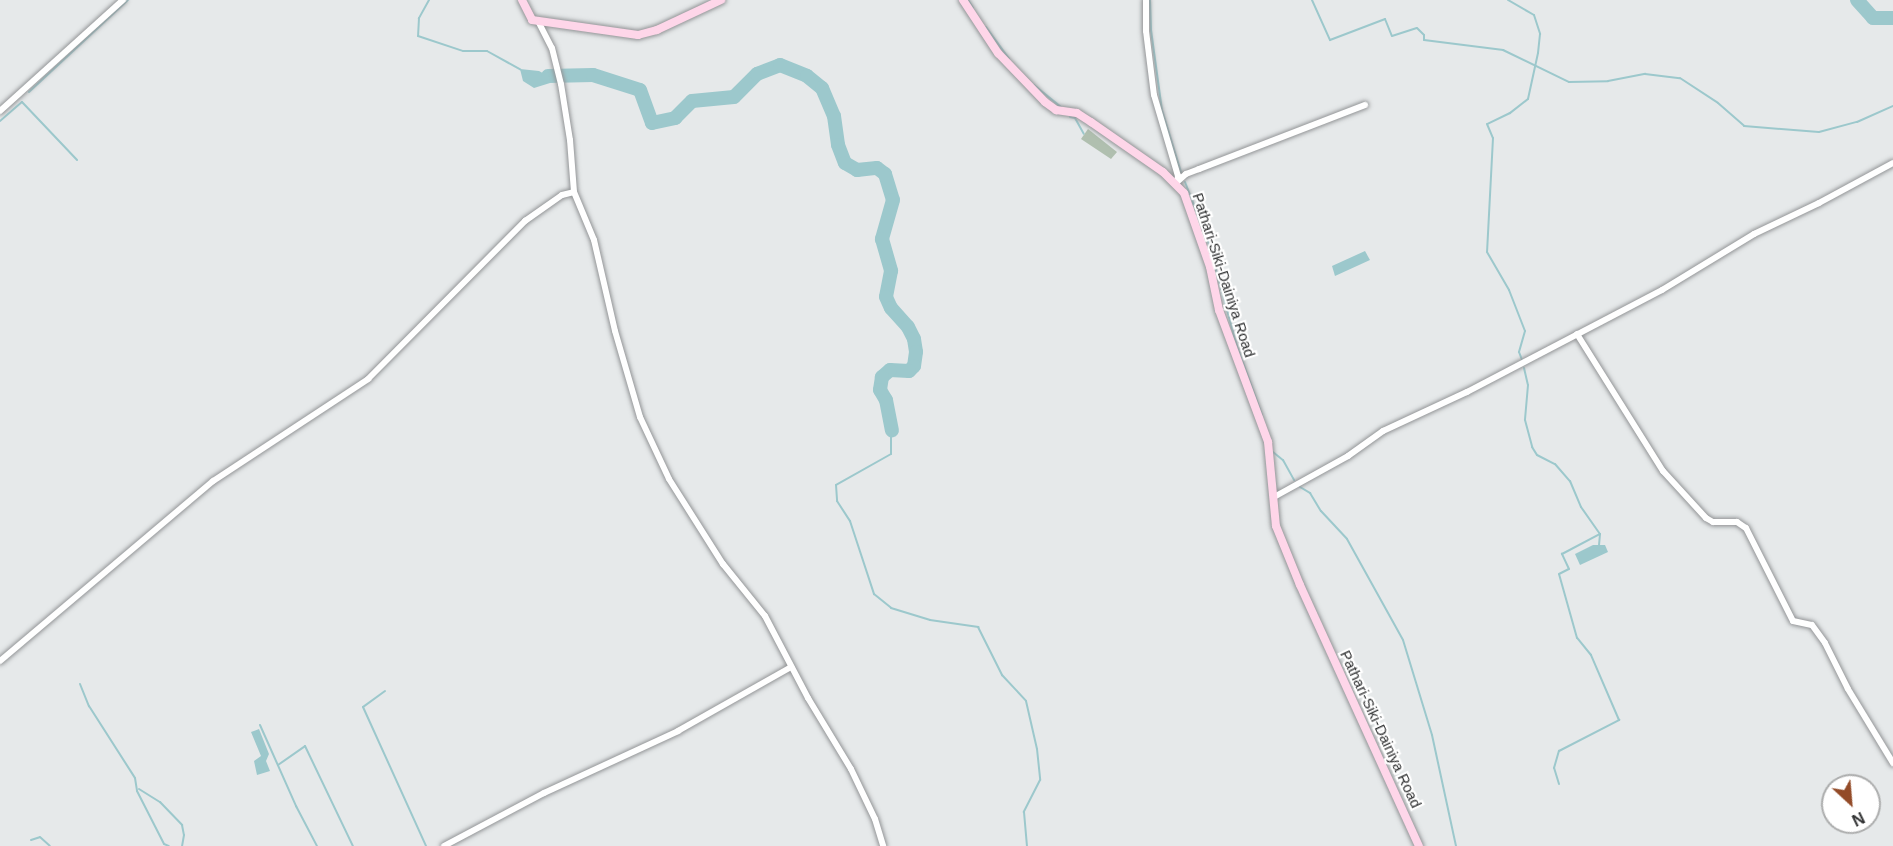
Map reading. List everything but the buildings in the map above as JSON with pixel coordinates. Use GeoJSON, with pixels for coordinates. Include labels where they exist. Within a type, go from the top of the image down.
{"type":"FeatureCollection","features":[{"type":"Feature","properties":{"kind":"main road"},"geometry":{"type":"LineString","coordinates":[[522,0],[532,20],[638,35],[657,30],[721,0]]}},
{"type":"Feature","properties":{"kind":"main road","name":"Pathari-Siki-Dainiya Road"},"geometry":{"type":"LineString","coordinates":[[963,0],[998,52],[1045,102],[1056,110],[1077,113],[1177,182],[1184,193],[1203,242],[1219,310],[1268,442],[1276,526],[1299,585],[1419,846]]}},
{"type":"Feature","properties":{"kind":"street"},"geometry":{"type":"LineString","coordinates":[[0,111],[123,0]]}},
{"type":"Feature","properties":{"kind":"street"},"geometry":{"type":"LineString","coordinates":[[1146,0],[1146,31],[1154,95],[1178,176],[1177,182]]}},
{"type":"Feature","properties":{"kind":"street"},"geometry":{"type":"LineString","coordinates":[[538,21],[552,48],[561,84],[570,140],[574,192],[594,240],[615,332],[640,417],[669,479],[715,551],[765,616],[791,667],[851,769],[884,846]]}},
{"type":"Feature","properties":{"kind":"street"},"geometry":{"type":"LineString","coordinates":[[1177,182],[1199,169],[1365,105]]}},
{"type":"Feature","properties":{"kind":"street"},"geometry":{"type":"LineString","coordinates":[[1274,497],[1348,456],[1383,431],[1467,393],[1662,290],[1754,234],[1819,203],[1893,163]]}},
{"type":"Feature","properties":{"kind":"street"},"geometry":{"type":"LineString","coordinates":[[0,661],[213,481],[368,379],[525,221],[562,195],[574,192]]}},
{"type":"Feature","properties":{"kind":"street"},"geometry":{"type":"LineString","coordinates":[[1577,334],[1663,471],[1706,518],[1713,522],[1737,522],[1746,528],[1793,621],[1812,625],[1826,643],[1848,689],[1893,763]]}},
{"type":"Feature","properties":{"kind":"street"},"geometry":{"type":"LineString","coordinates":[[444,846],[544,793],[678,731],[791,667]]}},
{"type":"Feature","properties":{"kind":"green space"},"geometry":{"type":"Polygon","coordinates":[[[1088,129],[1117,152],[1111,159],[1081,139],[1088,129]]]}},
{"type":"Feature","properties":{"kind":"water"},"geometry":{"type":"Polygon","coordinates":[[[520,69],[539,71],[548,76],[550,83],[534,88],[523,81],[520,69]]]}},
{"type":"Feature","properties":{"kind":"water"},"geometry":{"type":"Polygon","coordinates":[[[1365,251],[1370,260],[1335,276],[1332,266],[1365,251]]]}},
{"type":"Feature","properties":{"kind":"water"},"geometry":{"type":"Polygon","coordinates":[[[1593,545],[1605,545],[1608,552],[1580,565],[1575,554],[1593,545]]]}},
{"type":"Feature","properties":{"kind":"water"},"geometry":{"type":"Polygon","coordinates":[[[259,729],[269,754],[266,761],[270,771],[257,775],[254,761],[261,756],[251,732],[259,729]]]}},
{"type":"Feature","properties":{"kind":"waterway"},"geometry":{"type":"LineString","coordinates":[[29,92],[128,0]]}},
{"type":"Feature","properties":{"kind":"waterway"},"geometry":{"type":"LineString","coordinates":[[429,0],[419,18],[418,36],[463,51],[487,51],[520,69]]}},
{"type":"Feature","properties":{"kind":"waterway"},"geometry":{"type":"LineString","coordinates":[[968,0],[973,8]]}},
{"type":"Feature","properties":{"kind":"waterway"},"geometry":{"type":"LineString","coordinates":[[1150,0],[1151,30],[1162,110],[1181,172]]}},
{"type":"Feature","properties":{"kind":"waterway"},"geometry":{"type":"LineString","coordinates":[[1312,0],[1330,40],[1385,19],[1392,36],[1417,28],[1424,35],[1424,40],[1503,50],[1569,82],[1608,81],[1645,74],[1680,78],[1718,103],[1744,126],[1819,132],[1857,122],[1893,106]]}},
{"type":"Feature","properties":{"kind":"waterway"},"geometry":{"type":"LineString","coordinates":[[1508,0],[1534,15],[1540,34],[1528,99],[1510,113],[1487,124],[1493,138],[1487,252],[1509,290],[1525,331],[1519,352],[1522,360]]}},
{"type":"Feature","properties":{"kind":"waterway"},"geometry":{"type":"LineString","coordinates":[[1857,0],[1873,18],[1893,18]]}},
{"type":"Feature","properties":{"kind":"waterway"},"geometry":{"type":"LineString","coordinates":[[986,27],[1009,59]]}},
{"type":"Feature","properties":{"kind":"waterway"},"geometry":{"type":"LineString","coordinates":[[548,76],[593,75],[640,90],[652,123],[675,118],[692,101],[734,97],[757,74],[780,65],[807,76],[822,88],[834,116],[838,145],[845,163],[857,170],[877,168],[885,174],[893,200],[882,239],[891,271],[886,297],[891,308],[908,327],[914,339],[916,352],[914,366],[909,371],[890,370],[882,377],[880,390],[886,400],[892,430]]}},
{"type":"Feature","properties":{"kind":"waterway"},"geometry":{"type":"LineString","coordinates":[[1034,85],[1062,108]]}},
{"type":"Feature","properties":{"kind":"waterway"},"geometry":{"type":"LineString","coordinates":[[0,121],[22,102],[77,160]]}},
{"type":"Feature","properties":{"kind":"waterway"},"geometry":{"type":"LineString","coordinates":[[1070,117],[1075,118],[1084,134]]}},
{"type":"Feature","properties":{"kind":"waterway"},"geometry":{"type":"LineString","coordinates":[[1185,182],[1208,241],[1237,346],[1262,415]]}},
{"type":"Feature","properties":{"kind":"waterway"},"geometry":{"type":"LineString","coordinates":[[1524,368],[1528,385],[1525,420],[1532,447],[1537,455],[1555,464],[1570,481],[1581,507],[1600,534],[1599,545]]}},
{"type":"Feature","properties":{"kind":"waterway"},"geometry":{"type":"LineString","coordinates":[[891,434],[891,454],[836,485],[837,501],[850,521],[874,594],[891,608],[930,620],[978,627],[1002,675],[1026,701],[1037,749],[1040,780],[1024,812],[1027,846]]}},
{"type":"Feature","properties":{"kind":"waterway"},"geometry":{"type":"LineString","coordinates":[[1273,452],[1283,460],[1294,480]]}},
{"type":"Feature","properties":{"kind":"waterway"},"geometry":{"type":"LineString","coordinates":[[1300,487],[1310,493],[1321,511],[1347,539],[1403,640],[1432,735],[1456,846]]}},
{"type":"Feature","properties":{"kind":"waterway"},"geometry":{"type":"LineString","coordinates":[[1559,784],[1554,768],[1559,751],[1619,720],[1591,655],[1577,638],[1559,574],[1569,569],[1562,554],[1600,534]]}},
{"type":"Feature","properties":{"kind":"waterway"},"geometry":{"type":"LineString","coordinates":[[80,684],[89,706],[135,778],[137,791]]}},
{"type":"Feature","properties":{"kind":"waterway"},"geometry":{"type":"LineString","coordinates":[[385,691],[363,707],[426,846]]}},
{"type":"Feature","properties":{"kind":"waterway"},"geometry":{"type":"LineString","coordinates":[[260,725],[296,806],[317,846]]}},
{"type":"Feature","properties":{"kind":"waterway"},"geometry":{"type":"LineString","coordinates":[[278,765],[305,746],[353,846]]}},
{"type":"Feature","properties":{"kind":"waterway"},"geometry":{"type":"LineString","coordinates":[[139,789],[160,802],[182,825],[184,835],[182,846]]}},
{"type":"Feature","properties":{"kind":"waterway"},"geometry":{"type":"LineString","coordinates":[[137,791],[164,844],[169,846]]}},
{"type":"Feature","properties":{"kind":"waterway"},"geometry":{"type":"LineString","coordinates":[[31,840],[40,837],[50,846]]}}]}
